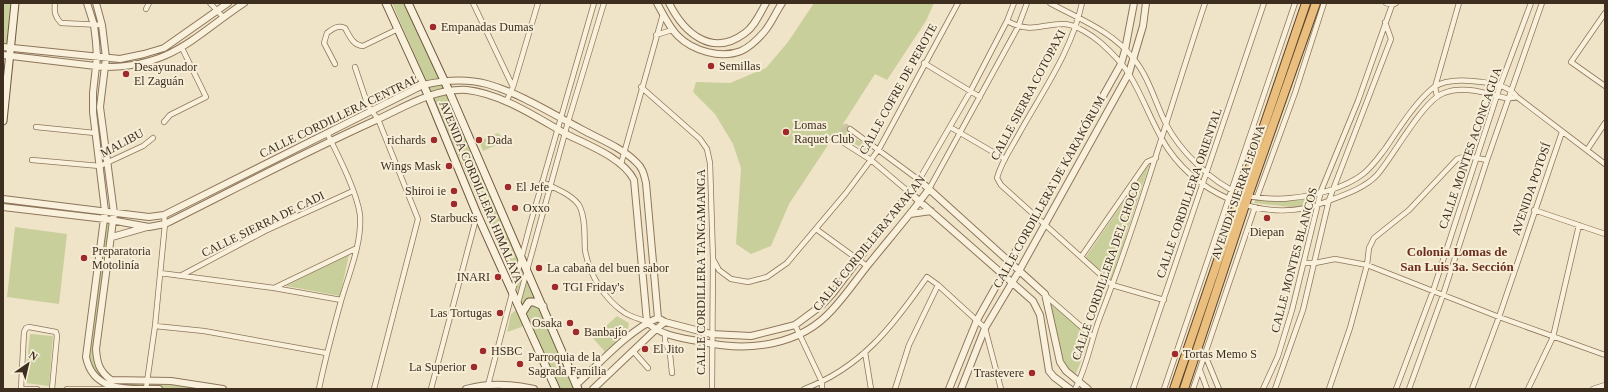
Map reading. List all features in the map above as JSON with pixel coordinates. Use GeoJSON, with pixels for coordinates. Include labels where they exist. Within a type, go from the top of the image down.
{"type":"FeatureCollection","features":[{"type":"Feature","properties":{"kind":"highway","name":"AVENIDA SIERRA LEONA"},"geometry":{"type":"LineString","coordinates":[[1174,389],[1242,205],[1249,196],[1306,3]]}},
{"type":"Feature","properties":{"kind":"highway","name":"AVENIDA SIERRA LEONA"},"geometry":{"type":"LineString","coordinates":[[1270,123],[1316,3]]}},
{"type":"Feature","properties":{"kind":"highway","name":"AVENIDA SIERRA LEONA"},"geometry":{"type":"LineString","coordinates":[[1184,389],[1242,205]]}},
{"type":"Feature","properties":{"kind":"main road"},"geometry":{"type":"LineString","coordinates":[[3,121],[7,56],[11,48],[15,3]]}},
{"type":"Feature","properties":{"kind":"main road","name":"AVENIDA CORDILLERA HIMALAYA"},"geometry":{"type":"LineString","coordinates":[[386,3],[428,95],[477,214],[556,389]]}},
{"type":"Feature","properties":{"kind":"main road","name":"AVENIDA CORDILLERA HIMALAYA"},"geometry":{"type":"LineString","coordinates":[[408,3],[449,91],[528,270],[577,387]]}},
{"type":"Feature","properties":{"kind":"main road"},"geometry":{"type":"LineString","coordinates":[[522,313],[529,302],[534,302],[543,306]]}},
{"type":"Feature","properties":{"kind":"street"},"geometry":{"type":"LineString","coordinates":[[55,3],[54,10],[56,18],[61,23],[102,25]]}},
{"type":"Feature","properties":{"kind":"street"},"geometry":{"type":"LineString","coordinates":[[87,3],[94,24],[97,57],[93,93],[95,134],[100,166],[105,219],[86,357],[88,371],[97,383],[107,389]]}},
{"type":"Feature","properties":{"kind":"street"},"geometry":{"type":"LineString","coordinates":[[96,3],[102,25],[106,58],[100,107],[114,213],[96,350],[98,367],[103,374],[111,380],[171,381],[223,389]]}},
{"type":"Feature","properties":{"kind":"street"},"geometry":{"type":"LineString","coordinates":[[146,9],[149,3]]}},
{"type":"Feature","properties":{"kind":"street"},"geometry":{"type":"LineString","coordinates":[[210,3],[223,17]]}},
{"type":"Feature","properties":{"kind":"street"},"geometry":{"type":"LineString","coordinates":[[3,47],[120,59],[164,48],[228,3]]}},
{"type":"Feature","properties":{"kind":"street"},"geometry":{"type":"LineString","coordinates":[[7,56],[104,67],[120,67],[147,63],[182,48],[244,3]]}},
{"type":"Feature","properties":{"kind":"street"},"geometry":{"type":"LineString","coordinates":[[473,3],[511,90]]}},
{"type":"Feature","properties":{"kind":"street"},"geometry":{"type":"LineString","coordinates":[[506,102],[538,3]]}},
{"type":"Feature","properties":{"kind":"street"},"geometry":{"type":"LineString","coordinates":[[488,387],[521,257],[594,3]]}},
{"type":"Feature","properties":{"kind":"street"},"geometry":{"type":"LineString","coordinates":[[518,303],[552,186],[568,122],[604,3]]}},
{"type":"Feature","properties":{"kind":"street"},"geometry":{"type":"LineString","coordinates":[[657,3],[672,30],[684,41],[695,48],[720,54],[740,51],[751,44],[766,30],[782,3]]}},
{"type":"Feature","properties":{"kind":"street"},"geometry":{"type":"LineString","coordinates":[[669,3],[685,28],[694,36],[704,41],[720,42],[732,41],[746,33],[754,24],[766,3]]}},
{"type":"Feature","properties":{"kind":"street","name":"CALLE COFRE DE PEROTE"},"geometry":{"type":"LineString","coordinates":[[713,259],[719,270],[731,279],[748,282],[767,277],[787,263],[872,160],[958,3]]}},
{"type":"Feature","properties":{"kind":"street","name":"CALLE CORDILLERA ARAKAN"},"geometry":{"type":"LineString","coordinates":[[658,318],[664,322],[711,334],[751,336],[794,325],[822,305],[833,293],[919,180],[970,92],[1007,21],[1014,3]]}},
{"type":"Feature","properties":{"kind":"street","name":"CALLE CORDILLERA ARAKAN"},"geometry":{"type":"LineString","coordinates":[[542,182],[552,186],[573,199],[580,207],[583,217],[586,251],[601,290],[613,304],[626,313],[647,322],[655,330],[665,334],[711,344],[752,346],[777,343],[799,336],[832,310],[910,214],[929,188],[1018,27],[1027,3]]}},
{"type":"Feature","properties":{"kind":"street"},"geometry":{"type":"LineString","coordinates":[[1050,3],[1103,31],[1134,59],[1151,88],[1165,123],[1175,140],[1187,155],[1207,172],[1232,190],[1249,196],[1290,199],[1334,188],[1362,175],[1372,166],[1418,105],[1435,87],[1459,3]]}},
{"type":"Feature","properties":{"kind":"street","name":"CALLE SIERRA COTOPAXI"},"geometry":{"type":"LineString","coordinates":[[1082,3],[1076,28],[1063,57],[1005,159],[997,178],[1001,185],[1112,285],[1164,300]]}},
{"type":"Feature","properties":{"kind":"street","name":"CALLE CORDILLERA DE KARAKÓRUM"},"geometry":{"type":"LineString","coordinates":[[949,389],[977,320],[1121,64],[1134,3]]}},
{"type":"Feature","properties":{"kind":"street","name":"CALLE CORDILLERA DE KARAKÓRUM"},"geometry":{"type":"LineString","coordinates":[[960,389],[985,328],[1129,73],[1143,26],[1146,3]]}},
{"type":"Feature","properties":{"kind":"street","name":"CALLE CORDILLERA DEL CHOCO"},"geometry":{"type":"LineString","coordinates":[[1075,389],[1079,382],[1092,336],[1112,285],[1156,158],[1165,123],[1205,3]]}},
{"type":"Feature","properties":{"kind":"street","name":"CALLE CORDILLERA ORIENTAL"},"geometry":{"type":"LineString","coordinates":[[1133,389],[1264,3]]}},
{"type":"Feature","properties":{"kind":"street","name":"AVENIDA SIERRA LEONA"},"geometry":{"type":"LineString","coordinates":[[1164,389],[1296,3]]}},
{"type":"Feature","properties":{"kind":"street","name":"AVENIDA SIERRA LEONA"},"geometry":{"type":"LineString","coordinates":[[1249,196],[1295,93],[1324,3]]}},
{"type":"Feature","properties":{"kind":"street"},"geometry":{"type":"LineString","coordinates":[[1386,3],[1394,4]]}},
{"type":"Feature","properties":{"kind":"street","name":"CALLE MONTES ACONCAGUA"},"geometry":{"type":"LineString","coordinates":[[1396,389],[1433,291],[1500,86],[1531,3]]}},
{"type":"Feature","properties":{"kind":"street","name":"CALLE MONTES ACONCAGUA"},"geometry":{"type":"LineString","coordinates":[[1409,389],[1443,295],[1487,160],[1542,3]]}},
{"type":"Feature","properties":{"kind":"street","name":"CALLE MONTES BLANCOS"},"geometry":{"type":"LineString","coordinates":[[1264,389],[1278,356],[1304,263],[1321,191],[1358,101],[1385,22],[1394,4]]}},
{"type":"Feature","properties":{"kind":"street"},"geometry":{"type":"LineString","coordinates":[[1605,12],[1571,62],[1605,86]]}},
{"type":"Feature","properties":{"kind":"street"},"geometry":{"type":"LineString","coordinates":[[621,164],[641,87],[663,14]]}},
{"type":"Feature","properties":{"kind":"street"},"geometry":{"type":"LineString","coordinates":[[1527,16],[1536,19]]}},
{"type":"Feature","properties":{"kind":"street"},"geometry":{"type":"LineString","coordinates":[[1007,21],[1018,27],[1042,27],[1064,24],[1076,28],[1100,42],[1129,73],[1162,139],[1184,167],[1203,184],[1228,200],[1242,205],[1255,207],[1298,210],[1317,205],[1367,183],[1377,175],[1417,119],[1437,96],[1453,91],[1472,91],[1509,99],[1517,97]]}},
{"type":"Feature","properties":{"kind":"street","name":"CALLE MONTES BLANCOS"},"geometry":{"type":"LineString","coordinates":[[1275,389],[1304,310],[1329,200],[1391,39],[1385,22]]}},
{"type":"Feature","properties":{"kind":"street"},"geometry":{"type":"LineString","coordinates":[[335,64],[324,43],[324,38],[327,32],[335,27],[340,26],[345,28],[352,41],[357,45],[363,46],[398,29]]}},
{"type":"Feature","properties":{"kind":"street"},"geometry":{"type":"LineString","coordinates":[[656,35],[672,30]]}},
{"type":"Feature","properties":{"kind":"street"},"geometry":{"type":"LineString","coordinates":[[720,42],[720,54]]}},
{"type":"Feature","properties":{"kind":"street"},"geometry":{"type":"LineString","coordinates":[[164,122],[170,115],[206,97],[182,48]]}},
{"type":"Feature","properties":{"kind":"street"},"geometry":{"type":"LineString","coordinates":[[924,63],[980,98]]}},
{"type":"Feature","properties":{"kind":"street"},"geometry":{"type":"LineString","coordinates":[[355,67],[368,106],[378,119],[418,219],[374,389]]}},
{"type":"Feature","properties":{"kind":"street","name":"CALLE CORDILLERA CENTRAL"},"geometry":{"type":"LineString","coordinates":[[3,199],[149,217],[164,215],[423,85],[443,80],[486,84],[511,90],[624,152],[637,162],[644,172],[646,183],[658,318]]}},
{"type":"Feature","properties":{"kind":"street"},"geometry":{"type":"LineString","coordinates":[[1435,87],[1461,81],[1474,81],[1512,90],[1517,97],[1605,163]]}},
{"type":"Feature","properties":{"kind":"street","name":"CALLE CORDILLERA TANGAMANGA"},"geometry":{"type":"LineString","coordinates":[[641,87],[700,139],[707,149],[710,163],[713,259],[711,334],[712,389]]}},
{"type":"Feature","properties":{"kind":"street"},"geometry":{"type":"LineString","coordinates":[[1435,87],[1437,96]]}},
{"type":"Feature","properties":{"kind":"street","name":"CALLE CORDILLERA CENTRAL"},"geometry":{"type":"LineString","coordinates":[[3,207],[105,219],[149,227],[166,224],[330,140],[428,95],[465,90],[483,92],[506,102],[557,129],[621,164],[630,172],[634,180],[647,322]]}},
{"type":"Feature","properties":{"kind":"street"},"geometry":{"type":"LineString","coordinates":[[1587,150],[1605,124]]}},
{"type":"Feature","properties":{"kind":"street"},"geometry":{"type":"LineString","coordinates":[[36,127],[95,134]]}},
{"type":"Feature","properties":{"kind":"street"},"geometry":{"type":"LineString","coordinates":[[950,127],[1005,159]]}},
{"type":"Feature","properties":{"kind":"street"},"geometry":{"type":"LineString","coordinates":[[850,129],[879,149],[929,188],[1092,336]]}},
{"type":"Feature","properties":{"kind":"street","name":"AVENIDA POTOSÍ"},"geometry":{"type":"LineString","coordinates":[[1472,389],[1499,317],[1534,210],[1562,132]]}},
{"type":"Feature","properties":{"kind":"street"},"geometry":{"type":"LineString","coordinates":[[319,389],[326,353],[357,248],[360,214],[353,191],[327,133]]}},
{"type":"Feature","properties":{"kind":"street","name":"MALIBU"},"geometry":{"type":"LineString","coordinates":[[100,166],[143,146],[153,138]]}},
{"type":"Feature","properties":{"kind":"street"},"geometry":{"type":"LineString","coordinates":[[841,141],[872,160],[1003,273],[1033,301],[1038,310],[1049,371],[1054,377],[1070,389]]}},
{"type":"Feature","properties":{"kind":"street"},"geometry":{"type":"LineString","coordinates":[[1330,389],[1342,357],[1367,265],[1369,248],[1374,238],[1409,210],[1457,159],[1466,156],[1487,160]]}},
{"type":"Feature","properties":{"kind":"street"},"geometry":{"type":"LineString","coordinates":[[279,157],[283,165]]}},
{"type":"Feature","properties":{"kind":"street","name":"CALLE CORDILLERA DEL CHOCO"},"geometry":{"type":"LineString","coordinates":[[1081,257],[1147,162],[1156,158]]}},
{"type":"Feature","properties":{"kind":"street"},"geometry":{"type":"LineString","coordinates":[[32,160],[100,166]]}},
{"type":"Feature","properties":{"kind":"street","name":"CALLE SIERRA DE CADI"},"geometry":{"type":"LineString","coordinates":[[182,275],[265,231],[353,191]]}},
{"type":"Feature","properties":{"kind":"street","name":"AVENIDA SIERRA LEONA"},"geometry":{"type":"LineString","coordinates":[[1193,389],[1255,207]]}},
{"type":"Feature","properties":{"kind":"street"},"geometry":{"type":"LineString","coordinates":[[1534,210],[1605,234]]}},
{"type":"Feature","properties":{"kind":"street"},"geometry":{"type":"LineString","coordinates":[[910,214],[931,211]]}},
{"type":"Feature","properties":{"kind":"street"},"geometry":{"type":"LineString","coordinates":[[431,389],[477,214]]}},
{"type":"Feature","properties":{"kind":"street"},"geometry":{"type":"LineString","coordinates":[[146,389],[155,326],[166,224],[164,215]]}},
{"type":"Feature","properties":{"kind":"street"},"geometry":{"type":"LineString","coordinates":[[1528,389],[1553,337],[1579,225]]}},
{"type":"Feature","properties":{"kind":"street"},"geometry":{"type":"LineString","coordinates":[[112,237],[149,227]]}},
{"type":"Feature","properties":{"kind":"street"},"geometry":{"type":"LineString","coordinates":[[816,229],[867,266]]}},
{"type":"Feature","properties":{"kind":"street"},"geometry":{"type":"LineString","coordinates":[[274,288],[357,248]]}},
{"type":"Feature","properties":{"kind":"street"},"geometry":{"type":"LineString","coordinates":[[1304,263],[1315,264],[1336,259],[1367,265],[1499,317],[1605,355]]}},
{"type":"Feature","properties":{"kind":"street"},"geometry":{"type":"LineString","coordinates":[[160,273],[274,288],[341,300]]}},
{"type":"Feature","properties":{"kind":"street"},"geometry":{"type":"LineString","coordinates":[[804,389],[822,382],[843,370],[865,352],[898,320],[927,277],[938,285],[985,328],[1001,389]]}},
{"type":"Feature","properties":{"kind":"street"},"geometry":{"type":"LineString","coordinates":[[895,389],[909,345],[938,285]]}},
{"type":"Feature","properties":{"kind":"street"},"geometry":{"type":"LineString","coordinates":[[1044,294],[1062,367],[1088,389]]}},
{"type":"Feature","properties":{"kind":"street"},"geometry":{"type":"LineString","coordinates":[[577,387],[647,322],[658,318]]}},
{"type":"Feature","properties":{"kind":"street"},"geometry":{"type":"LineString","coordinates":[[593,389],[664,322]]}},
{"type":"Feature","properties":{"kind":"street"},"geometry":{"type":"LineString","coordinates":[[794,325],[822,382],[822,389]]}},
{"type":"Feature","properties":{"kind":"street"},"geometry":{"type":"LineString","coordinates":[[155,326],[204,331],[326,353]]}},
{"type":"Feature","properties":{"kind":"street"},"geometry":{"type":"LineString","coordinates":[[37,389],[22,389],[24,332],[26,328],[30,327],[56,332],[57,336],[52,389]]}},
{"type":"Feature","properties":{"kind":"street"},"geometry":{"type":"LineString","coordinates":[[665,334],[665,341],[670,354],[672,373]]}},
{"type":"Feature","properties":{"kind":"street"},"geometry":{"type":"LineString","coordinates":[[633,351],[648,368]]}},
{"type":"Feature","properties":{"kind":"street"},"geometry":{"type":"LineString","coordinates":[[865,352],[872,389]]}},
{"type":"Feature","properties":{"kind":"street"},"geometry":{"type":"LineString","coordinates":[[1205,355],[1219,389]]}},
{"type":"Feature","properties":{"kind":"street"},"geometry":{"type":"LineString","coordinates":[[1200,370],[1207,389]]}},
{"type":"Feature","properties":{"kind":"street"},"geometry":{"type":"LineString","coordinates":[[107,389],[111,380]]}},
{"type":"Feature","properties":{"kind":"street"},"geometry":{"type":"LineString","coordinates":[[1593,389],[1605,385]]}},
{"type":"Feature","properties":{"kind":"street"},"geometry":{"type":"LineString","coordinates":[[466,389],[520,386],[534,389]]}},
{"type":"Feature","properties":{"kind":"street"},"geometry":{"type":"LineString","coordinates":[[67,389],[159,389]]}},
{"type":"Feature","properties":{"kind":"green space"},"geometry":{"type":"Polygon","coordinates":[[[3,3],[13,3],[8,43],[3,45],[3,3]]]}},
{"type":"Feature","properties":{"kind":"green space"},"geometry":{"type":"Polygon","coordinates":[[[392,3],[406,3],[575,389],[560,389],[392,3]]]}},
{"type":"Feature","properties":{"kind":"green space","name":"Lomas Raquet Club"},"geometry":{"type":"Polygon","coordinates":[[[814,3],[934,3],[926,21],[887,80],[875,74],[843,124],[850,129],[848,131],[854,138],[871,147],[871,151],[866,151],[844,137],[841,141],[834,136],[789,204],[771,246],[751,254],[736,244],[741,168],[733,144],[715,114],[693,92],[696,82],[730,83],[766,68],[788,42],[814,3]]]}},
{"type":"Feature","properties":{"kind":"green space"},"geometry":{"type":"Polygon","coordinates":[[[498,133],[506,141],[483,151],[479,141],[498,133]]]}},
{"type":"Feature","properties":{"kind":"green space"},"geometry":{"type":"Polygon","coordinates":[[[1150,163],[1111,281],[1085,258],[1150,163]]]}},
{"type":"Feature","properties":{"kind":"green space"},"geometry":{"type":"Polygon","coordinates":[[[1256,198],[1282,201],[1311,198],[1317,200],[1314,205],[1291,207],[1254,203],[1256,198]]]}},
{"type":"Feature","properties":{"kind":"green space"},"geometry":{"type":"Polygon","coordinates":[[[107,221],[112,222],[96,362],[111,382],[174,382],[212,389],[107,388],[93,375],[86,356],[107,221]]]}},
{"type":"Feature","properties":{"kind":"green space"},"geometry":{"type":"Polygon","coordinates":[[[15,227],[67,234],[59,304],[7,297],[15,227]]]}},
{"type":"Feature","properties":{"kind":"green space"},"geometry":{"type":"Polygon","coordinates":[[[349,255],[340,296],[286,286],[349,255]]]}},
{"type":"Feature","properties":{"kind":"green space"},"geometry":{"type":"Polygon","coordinates":[[[1046,298],[1091,336],[1075,376],[1063,364],[1046,298]]]}},
{"type":"Feature","properties":{"kind":"green space"},"geometry":{"type":"Polygon","coordinates":[[[516,310],[524,326],[507,332],[511,314],[516,310]]]}},
{"type":"Feature","properties":{"kind":"green space"},"geometry":{"type":"Polygon","coordinates":[[[617,316],[629,323],[627,335],[605,352],[593,338],[617,316]]]}},
{"type":"Feature","properties":{"kind":"green space"},"geometry":{"type":"Polygon","coordinates":[[[30,334],[53,336],[49,386],[25,383],[30,334]]]}},
{"type":"Feature","properties":{"kind":"tunnel"},"geometry":{"type":"LineString","coordinates":[[841,141],[837,138],[846,126],[850,129]]}},
{"type":"Feature","properties":{"kind":"place","name":"Empanadas Dumas"},"geometry":{"type":"Point","coordinates":[433,27]}},
{"type":"Feature","properties":{"kind":"place","name":"Semillas"},"geometry":{"type":"Point","coordinates":[711,66]}},
{"type":"Feature","properties":{"kind":"place","name":"Desayunador El Zaguán"},"geometry":{"type":"Point","coordinates":[126,74]}},
{"type":"Feature","properties":{"kind":"place","name":"Lomas Raquet Club"},"geometry":{"type":"Point","coordinates":[786,132]}},
{"type":"Feature","properties":{"kind":"place","name":"richards"},"geometry":{"type":"Point","coordinates":[434,140]}},
{"type":"Feature","properties":{"kind":"place","name":"Dada"},"geometry":{"type":"Point","coordinates":[479,140]}},
{"type":"Feature","properties":{"kind":"place","name":"Wings Mask"},"geometry":{"type":"Point","coordinates":[449,166]}},
{"type":"Feature","properties":{"kind":"place","name":"El Jefe"},"geometry":{"type":"Point","coordinates":[508,187]}},
{"type":"Feature","properties":{"kind":"place","name":"Shiroi ie"},"geometry":{"type":"Point","coordinates":[454,191]}},
{"type":"Feature","properties":{"kind":"place","name":"Starbucks"},"geometry":{"type":"Point","coordinates":[454,204]}},
{"type":"Feature","properties":{"kind":"place","name":"Oxxo"},"geometry":{"type":"Point","coordinates":[515,208]}},
{"type":"Feature","properties":{"kind":"place","name":"Diepan"},"geometry":{"type":"Point","coordinates":[1267,218]}},
{"type":"Feature","properties":{"kind":"place","name":"Preparatoria Motolinía"},"geometry":{"type":"Point","coordinates":[84,258]}},
{"type":"Feature","properties":{"kind":"place","name":"La cabaña del buen sabor"},"geometry":{"type":"Point","coordinates":[539,268]}},
{"type":"Feature","properties":{"kind":"place","name":"INARI"},"geometry":{"type":"Point","coordinates":[498,277]}},
{"type":"Feature","properties":{"kind":"place","name":"TGI Friday's"},"geometry":{"type":"Point","coordinates":[555,287]}},
{"type":"Feature","properties":{"kind":"place","name":"Las Tortugas"},"geometry":{"type":"Point","coordinates":[500,313]}},
{"type":"Feature","properties":{"kind":"place","name":"Osaka"},"geometry":{"type":"Point","coordinates":[570,323]}},
{"type":"Feature","properties":{"kind":"place","name":"Banbajío"},"geometry":{"type":"Point","coordinates":[576,332]}},
{"type":"Feature","properties":{"kind":"place","name":"El Jito"},"geometry":{"type":"Point","coordinates":[645,349]}},
{"type":"Feature","properties":{"kind":"place","name":"HSBC"},"geometry":{"type":"Point","coordinates":[483,351]}},
{"type":"Feature","properties":{"kind":"place","name":"Tortas Memo S"},"geometry":{"type":"Point","coordinates":[1175,354]}},
{"type":"Feature","properties":{"kind":"place","name":"Parroquia de la Sagrada Familia"},"geometry":{"type":"Point","coordinates":[520,364]}},
{"type":"Feature","properties":{"kind":"place","name":"La Superior"},"geometry":{"type":"Point","coordinates":[474,367]}},
{"type":"Feature","properties":{"kind":"place","name":"Trastevere"},"geometry":{"type":"Point","coordinates":[1032,373]}},
{"type":"Feature","properties":{"kind":"district","name":"Colonia Lomas de San Luis 3a. Sección"},"geometry":{"type":"Point","coordinates":[1457,258]}}]}
